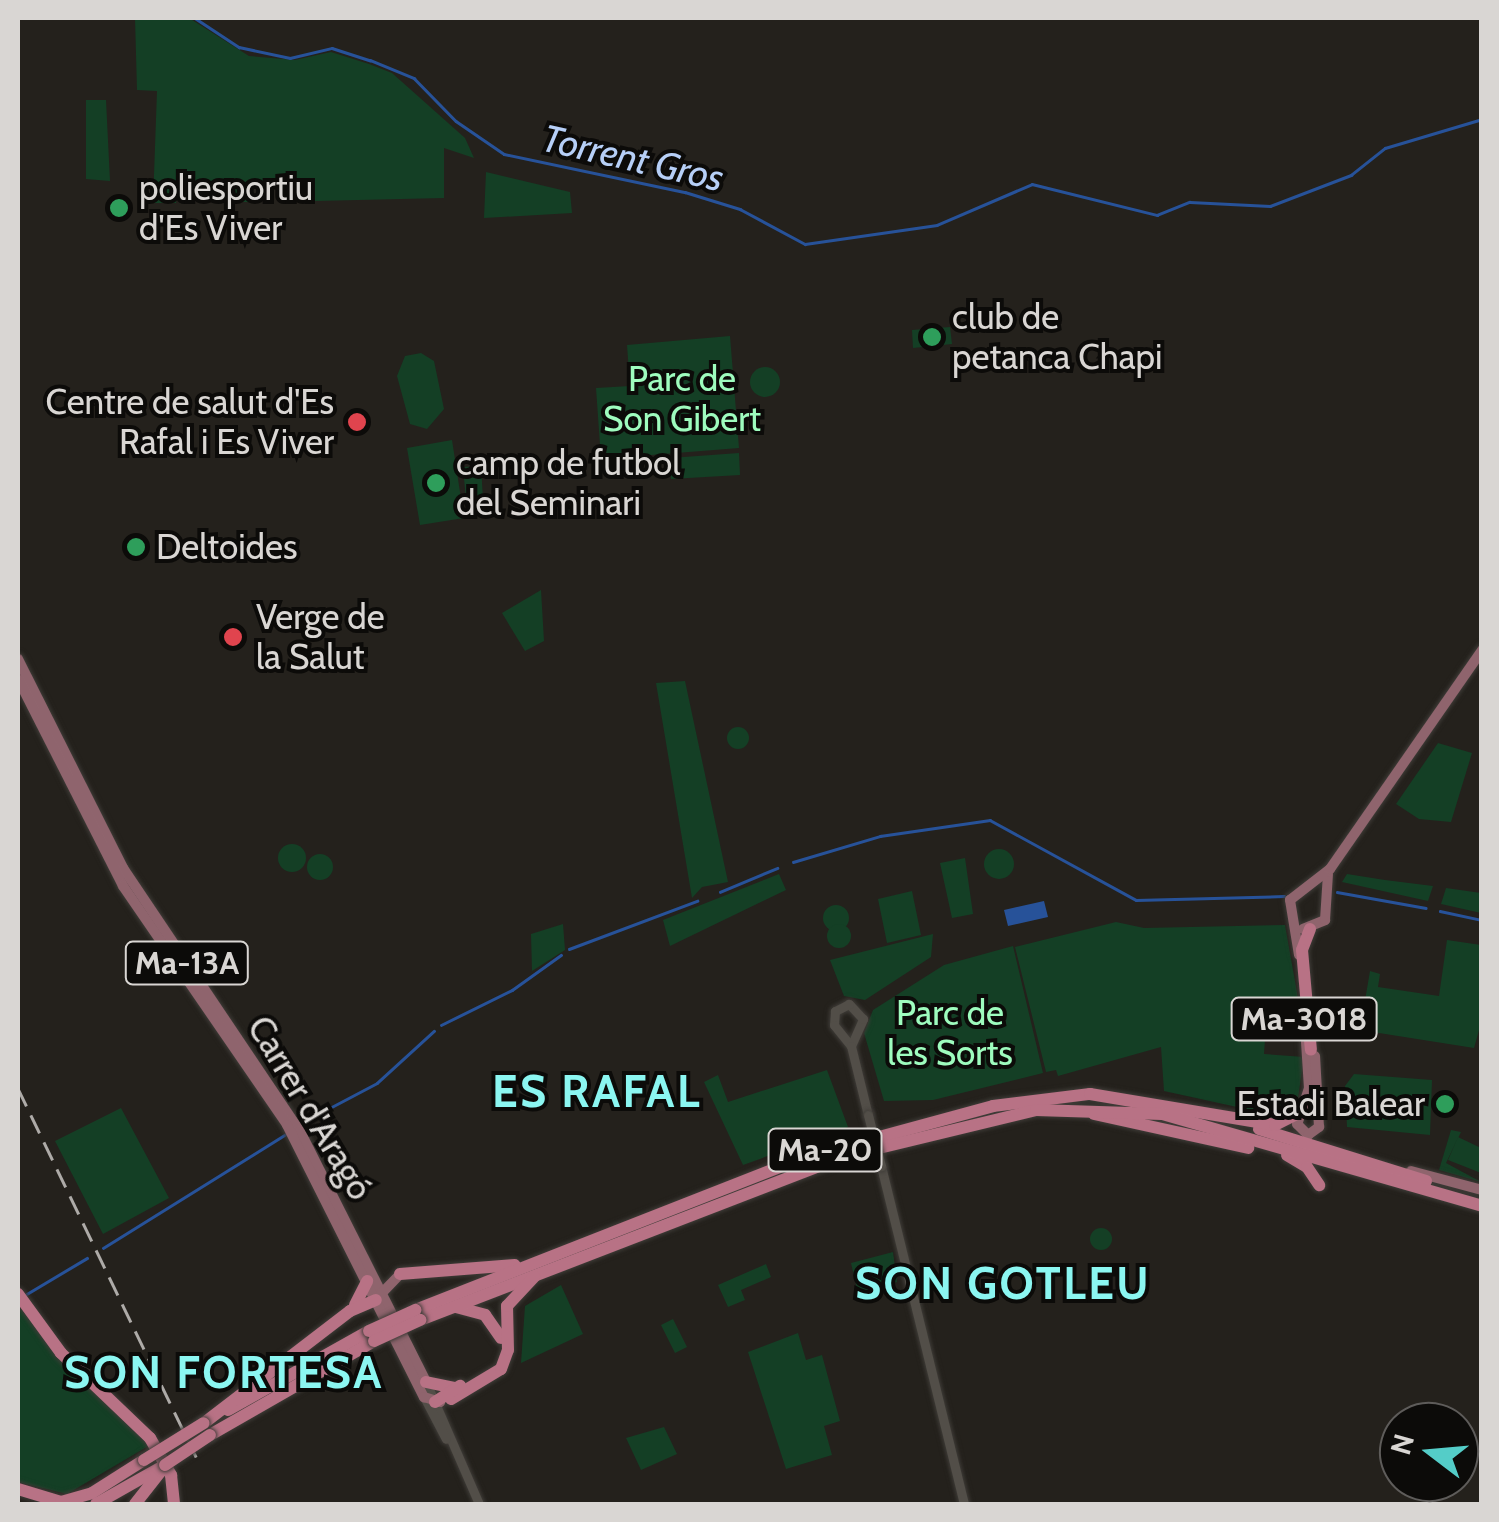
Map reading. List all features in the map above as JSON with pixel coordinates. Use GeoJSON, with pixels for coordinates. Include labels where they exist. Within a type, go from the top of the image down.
{"type":"FeatureCollection","features":[{"type":"Feature","properties":{"kind":"highway"},"geometry":{"type":"LineString","coordinates":[[1313,1053],[1302,950],[1314,928]]}},
{"type":"Feature","properties":{"kind":"highway","name":"Ma-20"},"geometry":{"type":"LineString","coordinates":[[94,1498],[144,1460],[417,1315],[816,1153],[1007,1103],[1104,1095],[1228,1118],[1482,1198]]}},
{"type":"Feature","properties":{"kind":"highway","name":"Ma-20"},"geometry":{"type":"LineString","coordinates":[[417,1315],[453,1306],[533,1268],[842,1157],[1036,1110],[1134,1110],[1482,1206]]}},
{"type":"Feature","properties":{"kind":"highway"},"geometry":{"type":"LineString","coordinates":[[1228,1118],[1275,1125],[1301,1112]]}},
{"type":"Feature","properties":{"kind":"highway"},"geometry":{"type":"LineString","coordinates":[[1270,1132],[1338,1149]]}},
{"type":"Feature","properties":{"kind":"highway"},"geometry":{"type":"LineString","coordinates":[[1246,1142],[1402,1189]]}},
{"type":"Feature","properties":{"kind":"highway"},"geometry":{"type":"LineString","coordinates":[[1270,1148],[1307,1167],[1319,1185]]}},
{"type":"Feature","properties":{"kind":"highway"},"geometry":{"type":"LineString","coordinates":[[400,1274],[533,1268]]}},
{"type":"Feature","properties":{"kind":"highway"},"geometry":{"type":"LineString","coordinates":[[440,1402],[501,1368],[509,1345],[507,1306],[533,1268]]}},
{"type":"Feature","properties":{"kind":"highway"},"geometry":{"type":"LineString","coordinates":[[350,1311],[368,1275]]}},
{"type":"Feature","properties":{"kind":"highway"},"geometry":{"type":"LineString","coordinates":[[207,1429],[350,1311],[382,1298]]}},
{"type":"Feature","properties":{"kind":"highway"},"geometry":{"type":"LineString","coordinates":[[21,1299],[60,1354],[150,1438],[171,1475],[174,1504]]}},
{"type":"Feature","properties":{"kind":"highway"},"geometry":{"type":"LineString","coordinates":[[440,1402],[489,1372],[502,1346],[490,1318],[453,1306]]}},
{"type":"Feature","properties":{"kind":"highway"},"geometry":{"type":"LineString","coordinates":[[426,1382],[440,1402]]}},
{"type":"Feature","properties":{"kind":"highway","name":"Ma-20"},"geometry":{"type":"LineString","coordinates":[[73,1504],[148,1480],[207,1429]]}},
{"type":"Feature","properties":{"kind":"highway"},"geometry":{"type":"LineString","coordinates":[[136,1504],[148,1480]]}},
{"type":"Feature","properties":{"kind":"highway"},"geometry":{"type":"LineString","coordinates":[[18,1489],[54,1502],[94,1498]]}},
{"type":"Feature","properties":{"kind":"main road"},"geometry":{"type":"LineString","coordinates":[[1325,899],[1305,889],[1330,868],[1482,650]]}},
{"type":"Feature","properties":{"kind":"main road","name":"Carrer d'Aragó"},"geometry":{"type":"LineString","coordinates":[[18,660],[21,677],[64,762],[154,923]]}},
{"type":"Feature","properties":{"kind":"main road","name":"Carrer d'Aragó"},"geometry":{"type":"LineString","coordinates":[[64,762],[108,860],[255,1070],[440,1402]]}},
{"type":"Feature","properties":{"kind":"main road"},"geometry":{"type":"LineString","coordinates":[[108,860],[110,845]]}},
{"type":"Feature","properties":{"kind":"main road"},"geometry":{"type":"LineString","coordinates":[[1294,924],[1314,928],[1327,916],[1325,899],[1330,868]]}},
{"type":"Feature","properties":{"kind":"main road","name":"Ma-3018"},"geometry":{"type":"LineString","coordinates":[[1301,1112],[1310,1078],[1290,900],[1305,889]]}},
{"type":"Feature","properties":{"kind":"main road"},"geometry":{"type":"LineString","coordinates":[[1301,1112],[1298,1130],[1312,1134],[1319,1127],[1313,1053]]}},
{"type":"Feature","properties":{"kind":"main road","name":"Ma-3018"},"geometry":{"type":"LineString","coordinates":[[1313,1053],[1323,1134],[1338,1149]]}},
{"type":"Feature","properties":{"kind":"main road"},"geometry":{"type":"LineString","coordinates":[[1338,1149],[1482,1190]]}},
{"type":"Feature","properties":{"kind":"main road"},"geometry":{"type":"LineString","coordinates":[[368,1275],[400,1274]]}},
{"type":"Feature","properties":{"kind":"main road"},"geometry":{"type":"LineString","coordinates":[[382,1298],[400,1274]]}},
{"type":"Feature","properties":{"kind":"main road","name":"Carrer d'Aragó"},"geometry":{"type":"LineString","coordinates":[[382,1298],[426,1382]]}},
{"type":"Feature","properties":{"kind":"street"},"geometry":{"type":"LineString","coordinates":[[851,1046],[862,1014],[848,1004],[833,1018],[851,1046],[964,1504]]}},
{"type":"Feature","properties":{"kind":"street"},"geometry":{"type":"LineString","coordinates":[[844,1034],[856,1032]]}},
{"type":"Feature","properties":{"kind":"street","name":"Carrer d'Aragó"},"geometry":{"type":"LineString","coordinates":[[426,1382],[440,1402],[451,1445],[479,1504]]}},
{"type":"Feature","properties":{"kind":"green space"},"geometry":{"type":"Polygon","coordinates":[[[135,18],[189,18],[249,56],[295,60],[331,52],[392,73],[465,138],[474,158],[444,148],[444,198],[315,201],[311,187],[252,188],[251,202],[220,202],[218,188],[177,190],[176,203],[153,203],[157,91],[137,90],[135,18]]]}},
{"type":"Feature","properties":{"kind":"green space"},"geometry":{"type":"Polygon","coordinates":[[[86,100],[106,100],[110,181],[86,179],[86,100]]]}},
{"type":"Feature","properties":{"kind":"green space"},"geometry":{"type":"Polygon","coordinates":[[[486,172],[570,192],[572,213],[484,218],[486,172]]]}},
{"type":"Feature","properties":{"kind":"green space","name":"club de petanca Chapi"},"geometry":{"type":"Polygon","coordinates":[[[950,327],[952,344],[913,348],[912,330],[950,327]]]}},
{"type":"Feature","properties":{"kind":"green space","name":"Parc de Son Gibert"},"geometry":{"type":"Polygon","coordinates":[[[730,336],[739,448],[601,459],[596,388],[630,386],[627,345],[730,336]]]}},
{"type":"Feature","properties":{"kind":"green space"},"geometry":{"type":"Polygon","coordinates":[[[421,353],[434,361],[444,409],[427,429],[410,424],[397,376],[405,356],[421,353]]]}},
{"type":"Feature","properties":{"kind":"green space"},"geometry":{"type":"Polygon","coordinates":[[[765,367],[776,371],[780,382],[776,393],[765,397],[754,393],[750,382],[754,371],[765,367]]]}},
{"type":"Feature","properties":{"kind":"green space","name":"camp de futbol del Seminari"},"geometry":{"type":"Polygon","coordinates":[[[452,440],[464,518],[420,525],[407,448],[452,440]]]}},
{"type":"Feature","properties":{"kind":"green space"},"geometry":{"type":"Polygon","coordinates":[[[739,453],[740,475],[671,479],[670,458],[739,453]]]}},
{"type":"Feature","properties":{"kind":"green space"},"geometry":{"type":"Polygon","coordinates":[[[481,466],[483,499],[466,500],[463,467],[481,466]]]}},
{"type":"Feature","properties":{"kind":"green space"},"geometry":{"type":"Polygon","coordinates":[[[541,590],[544,641],[525,651],[502,613],[541,590]]]}},
{"type":"Feature","properties":{"kind":"green space"},"geometry":{"type":"Polygon","coordinates":[[[685,681],[728,882],[702,887],[692,898],[656,683],[685,681]]]}},
{"type":"Feature","properties":{"kind":"green space"},"geometry":{"type":"Polygon","coordinates":[[[738,727],[746,730],[746,746],[738,749],[730,746],[727,738],[730,730],[738,727]]]}},
{"type":"Feature","properties":{"kind":"green space"},"geometry":{"type":"Polygon","coordinates":[[[1438,743],[1472,753],[1451,822],[1419,819],[1396,804],[1438,743]]]}},
{"type":"Feature","properties":{"kind":"green space"},"geometry":{"type":"Polygon","coordinates":[[[292,844],[302,848],[306,858],[302,868],[292,872],[282,868],[278,858],[282,848],[292,844]]]}},
{"type":"Feature","properties":{"kind":"green space"},"geometry":{"type":"Polygon","coordinates":[[[999,849],[1010,853],[1014,864],[1010,875],[999,879],[988,875],[984,864],[988,853],[999,849]]]}},
{"type":"Feature","properties":{"kind":"green space"},"geometry":{"type":"Polygon","coordinates":[[[320,854],[329,858],[333,867],[329,876],[320,880],[311,876],[307,867],[311,858],[320,854]]]}},
{"type":"Feature","properties":{"kind":"green space"},"geometry":{"type":"Polygon","coordinates":[[[965,858],[973,914],[952,918],[940,863],[965,858]]]}},
{"type":"Feature","properties":{"kind":"green space"},"geometry":{"type":"Polygon","coordinates":[[[779,874],[786,890],[670,946],[663,920],[779,874]]]}},
{"type":"Feature","properties":{"kind":"green space"},"geometry":{"type":"Polygon","coordinates":[[[1347,874],[1433,886],[1428,901],[1342,882],[1347,874]]]}},
{"type":"Feature","properties":{"kind":"green space"},"geometry":{"type":"Polygon","coordinates":[[[1446,888],[1481,893],[1481,913],[1441,904],[1446,888]]]}},
{"type":"Feature","properties":{"kind":"green space"},"geometry":{"type":"Polygon","coordinates":[[[912,891],[921,935],[887,943],[878,899],[912,891]]]}},
{"type":"Feature","properties":{"kind":"green space"},"geometry":{"type":"Polygon","coordinates":[[[836,905],[845,909],[849,918],[845,927],[836,931],[827,927],[823,918],[827,909],[836,905]]]}},
{"type":"Feature","properties":{"kind":"green space"},"geometry":{"type":"Polygon","coordinates":[[[1116,922],[1144,928],[1285,925],[1298,998],[1267,1009],[1264,1054],[1304,1057],[1298,1098],[1269,1114],[1164,1091],[1161,1047],[1058,1076],[1056,1070],[1046,1072],[1015,947],[1116,922]]]}},
{"type":"Feature","properties":{"kind":"green space"},"geometry":{"type":"Polygon","coordinates":[[[563,924],[565,950],[532,971],[531,934],[563,924]]]}},
{"type":"Feature","properties":{"kind":"green space"},"geometry":{"type":"Polygon","coordinates":[[[839,924],[848,927],[848,945],[839,948],[830,945],[827,936],[830,927],[839,924]]]}},
{"type":"Feature","properties":{"kind":"green space"},"geometry":{"type":"Polygon","coordinates":[[[933,934],[931,957],[865,1000],[844,996],[830,960],[933,934]]]}},
{"type":"Feature","properties":{"kind":"green space"},"geometry":{"type":"Polygon","coordinates":[[[1447,940],[1481,945],[1481,1023],[1474,1048],[1360,1030],[1370,971],[1380,974],[1378,987],[1439,996],[1447,940]]]}},
{"type":"Feature","properties":{"kind":"green space","name":"Parc de les Sorts"},"geometry":{"type":"Polygon","coordinates":[[[1013,946],[1043,1073],[933,1100],[884,1101],[864,1033],[873,1010],[944,965],[1013,946]]]}},
{"type":"Feature","properties":{"kind":"green space"},"geometry":{"type":"Polygon","coordinates":[[[827,1070],[848,1127],[743,1165],[704,1082],[718,1075],[728,1102],[827,1070]]]}},
{"type":"Feature","properties":{"kind":"green space","name":"Estadi Balear"},"geometry":{"type":"Polygon","coordinates":[[[1354,1074],[1432,1080],[1430,1135],[1347,1127],[1345,1086],[1354,1074]]]}},
{"type":"Feature","properties":{"kind":"green space"},"geometry":{"type":"Polygon","coordinates":[[[121,1108],[169,1198],[103,1234],[55,1141],[121,1108]]]}},
{"type":"Feature","properties":{"kind":"green space"},"geometry":{"type":"Polygon","coordinates":[[[1451,1130],[1461,1132],[1446,1163],[1481,1182],[1439,1170],[1451,1130]]]}},
{"type":"Feature","properties":{"kind":"green space"},"geometry":{"type":"Polygon","coordinates":[[[1458,1137],[1481,1148],[1481,1173],[1448,1160],[1458,1137]]]}},
{"type":"Feature","properties":{"kind":"green space"},"geometry":{"type":"Polygon","coordinates":[[[1101,1228],[1109,1231],[1109,1247],[1101,1250],[1093,1247],[1090,1239],[1093,1231],[1101,1228]]]}},
{"type":"Feature","properties":{"kind":"green space"},"geometry":{"type":"Polygon","coordinates":[[[893,1252],[897,1282],[858,1293],[851,1263],[893,1252]]]}},
{"type":"Feature","properties":{"kind":"green space"},"geometry":{"type":"Polygon","coordinates":[[[766,1264],[771,1277],[741,1290],[745,1300],[728,1307],[718,1285],[766,1264]]]}},
{"type":"Feature","properties":{"kind":"green space"},"geometry":{"type":"Polygon","coordinates":[[[561,1285],[583,1334],[521,1363],[525,1306],[561,1285]]]}},
{"type":"Feature","properties":{"kind":"green space"},"geometry":{"type":"Polygon","coordinates":[[[20,1306],[50,1348],[150,1445],[67,1494],[18,1482],[20,1306]]]}},
{"type":"Feature","properties":{"kind":"green space"},"geometry":{"type":"Polygon","coordinates":[[[673,1319],[687,1347],[675,1353],[661,1325],[673,1319]]]}},
{"type":"Feature","properties":{"kind":"green space"},"geometry":{"type":"Polygon","coordinates":[[[798,1333],[806,1360],[822,1355],[840,1421],[824,1426],[832,1455],[786,1469],[748,1352],[798,1333]]]}},
{"type":"Feature","properties":{"kind":"green space"},"geometry":{"type":"Polygon","coordinates":[[[664,1427],[677,1454],[641,1470],[626,1438],[664,1427]]]}},
{"type":"Feature","properties":{"kind":"water"},"geometry":{"type":"Polygon","coordinates":[[[1044,901],[1048,917],[1008,926],[1004,910],[1044,901]]]}},
{"type":"Feature","properties":{"kind":"waterway","name":"Torrent Gros"},"geometry":{"type":"LineString","coordinates":[[195,18],[239,47],[290,58],[332,48],[370,60],[414,78],[456,121],[504,154],[685,192],[740,209],[805,244],[937,225],[1032,184],[1157,215],[1190,202],[1270,206],[1351,175],[1385,148],[1482,119]]}},
{"type":"Feature","properties":{"kind":"waterway"},"geometry":{"type":"LineString","coordinates":[[793,862],[880,836],[990,820],[1136,900],[1284,896]]}},
{"type":"Feature","properties":{"kind":"waterway"},"geometry":{"type":"LineString","coordinates":[[720,892],[777,868]]}},
{"type":"Feature","properties":{"kind":"waterway"},"geometry":{"type":"LineString","coordinates":[[1337,892],[1426,908]]}},
{"type":"Feature","properties":{"kind":"waterway"},"geometry":{"type":"LineString","coordinates":[[569,949],[697,901]]}},
{"type":"Feature","properties":{"kind":"waterway"},"geometry":{"type":"LineString","coordinates":[[1440,911],[1482,920]]}},
{"type":"Feature","properties":{"kind":"waterway"},"geometry":{"type":"LineString","coordinates":[[441,1025],[512,990],[561,955]]}},
{"type":"Feature","properties":{"kind":"waterway"},"geometry":{"type":"LineString","coordinates":[[305,1121],[377,1083],[434,1031]]}},
{"type":"Feature","properties":{"kind":"waterway"},"geometry":{"type":"LineString","coordinates":[[103,1248],[286,1134]]}},
{"type":"Feature","properties":{"kind":"waterway"},"geometry":{"type":"LineString","coordinates":[[25,1295],[87,1258]]}},
{"type":"Feature","properties":{"kind":"railway"},"geometry":{"type":"LineString","coordinates":[[18,1088],[197,1459]]}},
{"type":"Feature","properties":{"kind":"place","name":"poliesportiu d'Es Viver"},"geometry":{"type":"Point","coordinates":[119,208]}},
{"type":"Feature","properties":{"kind":"place","name":"club de petanca Chapi"},"geometry":{"type":"Point","coordinates":[932,337]}},
{"type":"Feature","properties":{"kind":"place","name":"Centre de salut d'Es Rafal i Es Viver"},"geometry":{"type":"Point","coordinates":[357,422]}},
{"type":"Feature","properties":{"kind":"place","name":"camp de futbol del Seminari"},"geometry":{"type":"Point","coordinates":[436,483]}},
{"type":"Feature","properties":{"kind":"place","name":"Deltoides"},"geometry":{"type":"Point","coordinates":[136,547]}},
{"type":"Feature","properties":{"kind":"place","name":"Verge de la Salut"},"geometry":{"type":"Point","coordinates":[233,637]}},
{"type":"Feature","properties":{"kind":"place","name":"Estadi Balear"},"geometry":{"type":"Point","coordinates":[1445,1104]}},
{"type":"Feature","properties":{"kind":"district","name":"ES RAFAL"},"geometry":{"type":"Point","coordinates":[597,1092]}},
{"type":"Feature","properties":{"kind":"district","name":"SON GOTLEU"},"geometry":{"type":"Point","coordinates":[1003,1284]}},
{"type":"Feature","properties":{"kind":"district","name":"SON FORTESA"},"geometry":{"type":"Point","coordinates":[224,1373]}}]}
